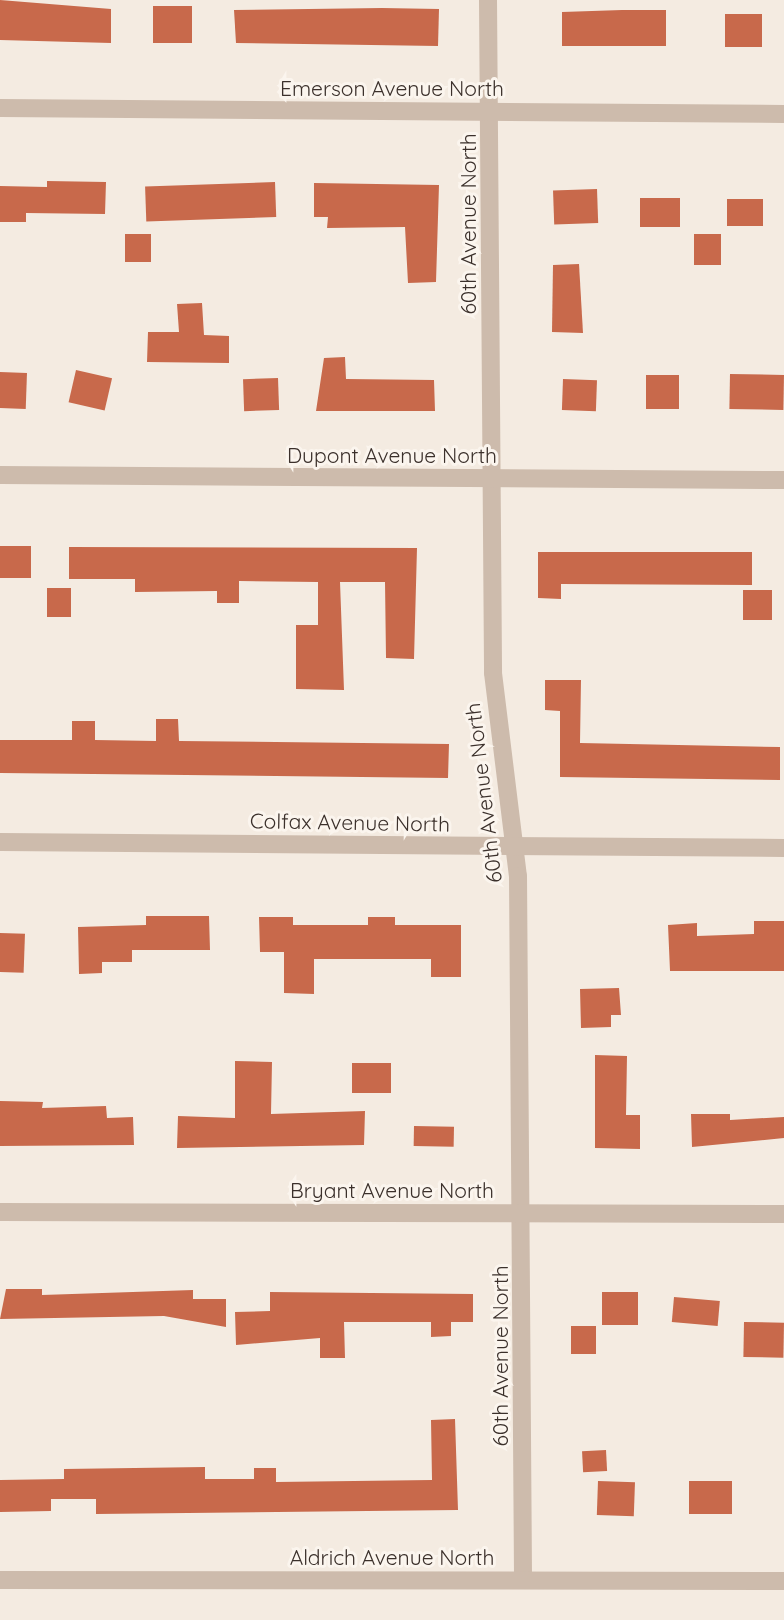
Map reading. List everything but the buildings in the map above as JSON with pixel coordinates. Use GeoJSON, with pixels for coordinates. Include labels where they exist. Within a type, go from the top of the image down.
{"type":"FeatureCollection","features":[{"type":"Feature","properties":{"kind":"street","name":"60th Avenue North"},"geometry":{"type":"LineString","coordinates":[[488,0],[491,478],[496,726],[515,847],[522,1213],[523,1580]]}},
{"type":"Feature","properties":{"kind":"street","name":"Emerson Avenue North"},"geometry":{"type":"LineString","coordinates":[[0,108],[784,114]]}},
{"type":"Feature","properties":{"kind":"street","name":"Dupont Avenue North"},"geometry":{"type":"LineString","coordinates":[[0,475],[784,480]]}},
{"type":"Feature","properties":{"kind":"street","name":"Colfax Avenue North"},"geometry":{"type":"LineString","coordinates":[[0,842],[784,848]]}},
{"type":"Feature","properties":{"kind":"street","name":"Bryant Avenue North"},"geometry":{"type":"LineString","coordinates":[[0,1212],[784,1214]]}},
{"type":"Feature","properties":{"kind":"street","name":"Aldrich Avenue North"},"geometry":{"type":"LineString","coordinates":[[0,1580],[784,1581]]}}]}
